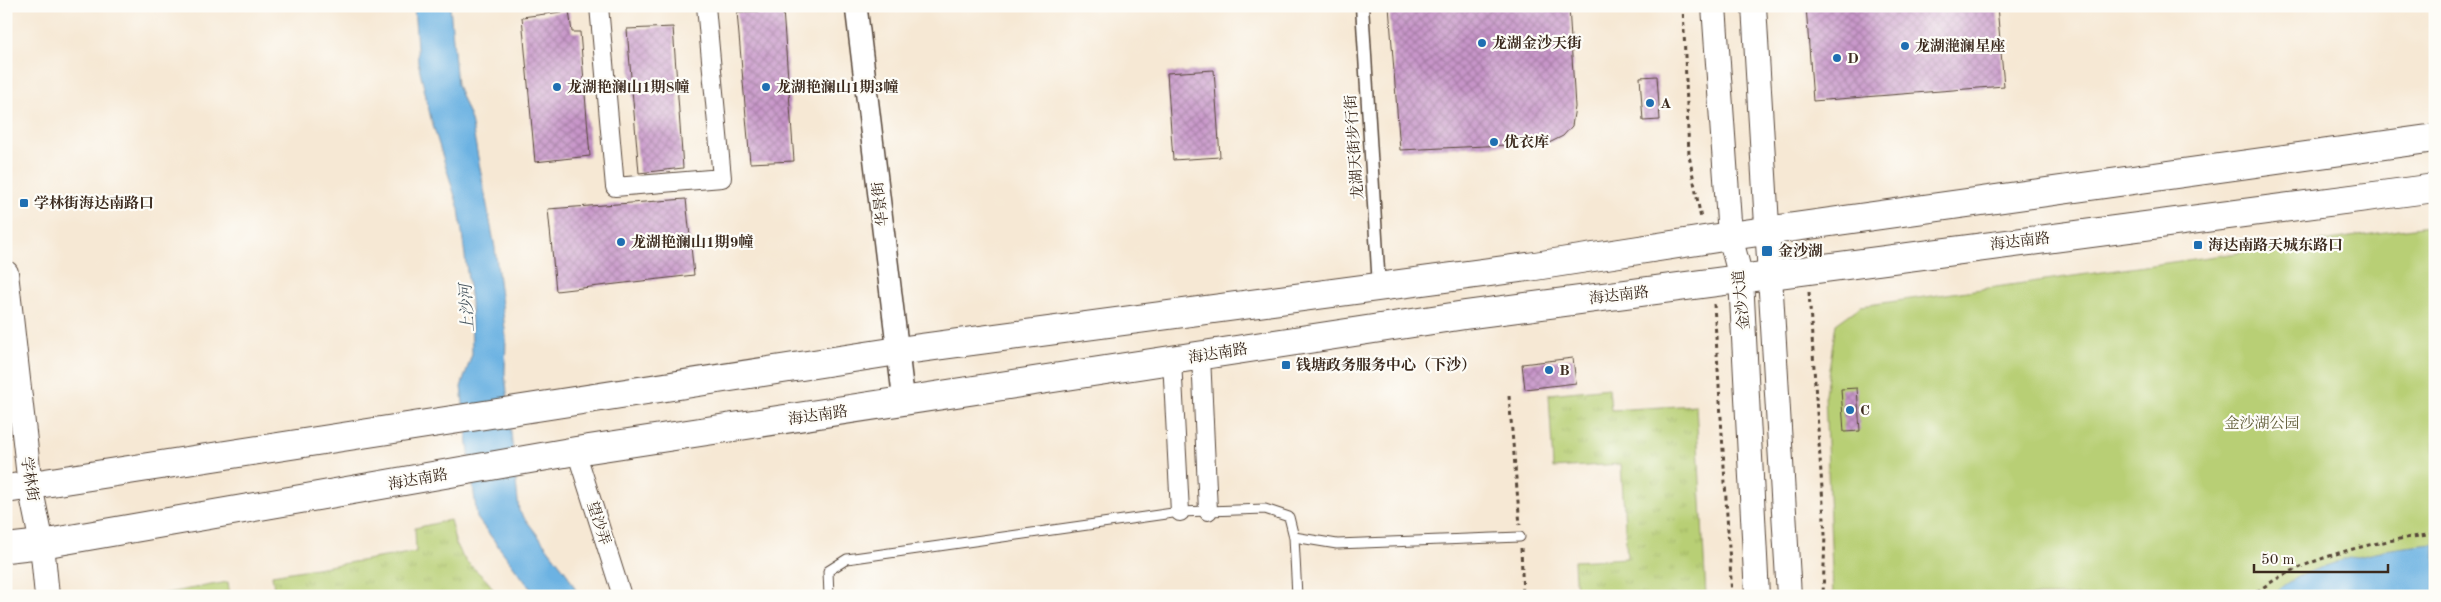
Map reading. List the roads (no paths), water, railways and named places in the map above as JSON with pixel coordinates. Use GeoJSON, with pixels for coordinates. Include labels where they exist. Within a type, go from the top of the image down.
{"type":"FeatureCollection","features":[{"type":"Feature","properties":{"kind":"main road","name":"金沙大道"},"geometry":{"type":"LineString","coordinates":[[1714,6],[1730,236],[1741,278],[1758,596]]}},
{"type":"Feature","properties":{"kind":"main road","name":"金沙大道"},"geometry":{"type":"LineString","coordinates":[[1754,6],[1789,596]]}},
{"type":"Feature","properties":{"kind":"main road"},"geometry":{"type":"LineString","coordinates":[[18,487],[898,351],[1379,287],[2435,138]]}},
{"type":"Feature","properties":{"kind":"main road","name":"海达南路"},"geometry":{"type":"LineString","coordinates":[[6,548],[42,544],[576,451],[1465,315],[2435,188]]}},
{"type":"Feature","properties":{"kind":"main road","name":"学林街"},"geometry":{"type":"LineString","coordinates":[[6,273],[18,487],[42,544],[47,596]]}},
{"type":"Feature","properties":{"kind":"street"},"geometry":{"type":"LineString","coordinates":[[599,6],[615,187],[722,178],[706,6]]}},
{"type":"Feature","properties":{"kind":"street","name":"华景街"},"geometry":{"type":"LineString","coordinates":[[856,6],[904,402]]}},
{"type":"Feature","properties":{"kind":"street","name":"龙湖天街步行街"},"geometry":{"type":"LineString","coordinates":[[1362,6],[1379,287]]}},
{"type":"Feature","properties":{"kind":"street"},"geometry":{"type":"LineString","coordinates":[[1201,356],[1208,511]]}},
{"type":"Feature","properties":{"kind":"street"},"geometry":{"type":"LineString","coordinates":[[1172,360],[1180,512]]}},
{"type":"Feature","properties":{"kind":"street","name":"望沙弄"},"geometry":{"type":"LineString","coordinates":[[576,451],[622,596]]}},
{"type":"Feature","properties":{"kind":"lane"},"geometry":{"type":"LineString","coordinates":[[829,596],[828,570],[846,559],[1180,512],[1265,509],[1289,517],[1294,537],[1297,596]]}},
{"type":"Feature","properties":{"kind":"lane"},"geometry":{"type":"LineString","coordinates":[[1294,537],[1337,544],[1520,537]]}},
{"type":"Feature","properties":{"kind":"water"},"geometry":{"type":"Polygon","coordinates":[[[414,6],[450,6],[457,85],[471,120],[495,248],[506,337],[505,373],[519,511],[566,572],[579,596],[536,596],[477,518],[461,387],[472,354],[471,303],[459,209],[431,119],[418,62],[414,6]]]}},
{"type":"Feature","properties":{"kind":"water"},"geometry":{"type":"Polygon","coordinates":[[[2435,544],[2435,596],[2270,596],[2293,580],[2346,559],[2382,551],[2435,544]]]}},
{"type":"Feature","properties":{"kind":"place","name":"龙湖金沙天街"},"geometry":{"type":"Point","coordinates":[1482,43]}},
{"type":"Feature","properties":{"kind":"place","name":"龙湖滟澜星座"},"geometry":{"type":"Point","coordinates":[1905,46]}},
{"type":"Feature","properties":{"kind":"place","name":"D"},"geometry":{"type":"Point","coordinates":[1837,58]}},
{"type":"Feature","properties":{"kind":"place","name":"龙湖艳澜山1期8幢"},"geometry":{"type":"Point","coordinates":[557,87]}},
{"type":"Feature","properties":{"kind":"place","name":"龙湖艳澜山1期3幢"},"geometry":{"type":"Point","coordinates":[766,87]}},
{"type":"Feature","properties":{"kind":"place","name":"A"},"geometry":{"type":"Point","coordinates":[1650,103]}},
{"type":"Feature","properties":{"kind":"place","name":"优衣库"},"geometry":{"type":"Point","coordinates":[1494,142]}},
{"type":"Feature","properties":{"kind":"place","name":"学林街海达南路口"},"geometry":{"type":"Point","coordinates":[24,203]}},
{"type":"Feature","properties":{"kind":"place","name":"龙湖艳澜山1期9幢"},"geometry":{"type":"Point","coordinates":[621,242]}},
{"type":"Feature","properties":{"kind":"place","name":"海达南路天城东路口"},"geometry":{"type":"Point","coordinates":[2198,245]}},
{"type":"Feature","properties":{"kind":"place","name":"金沙湖"},"geometry":{"type":"Point","coordinates":[1767,251]}},
{"type":"Feature","properties":{"kind":"place","name":"钱塘政务服务中心（下沙）"},"geometry":{"type":"Point","coordinates":[1286,365]}},
{"type":"Feature","properties":{"kind":"place","name":"B"},"geometry":{"type":"Point","coordinates":[1549,370]}},
{"type":"Feature","properties":{"kind":"place","name":"C"},"geometry":{"type":"Point","coordinates":[1850,410]}},
{"type":"Feature","properties":{"kind":"water label","name":"上沙河"},"geometry":{"type":"Point","coordinates":[466,308]}},
{"type":"Feature","properties":{"kind":"park label","name":"金沙湖公园"},"geometry":{"type":"Point","coordinates":[2262,423]}}]}
